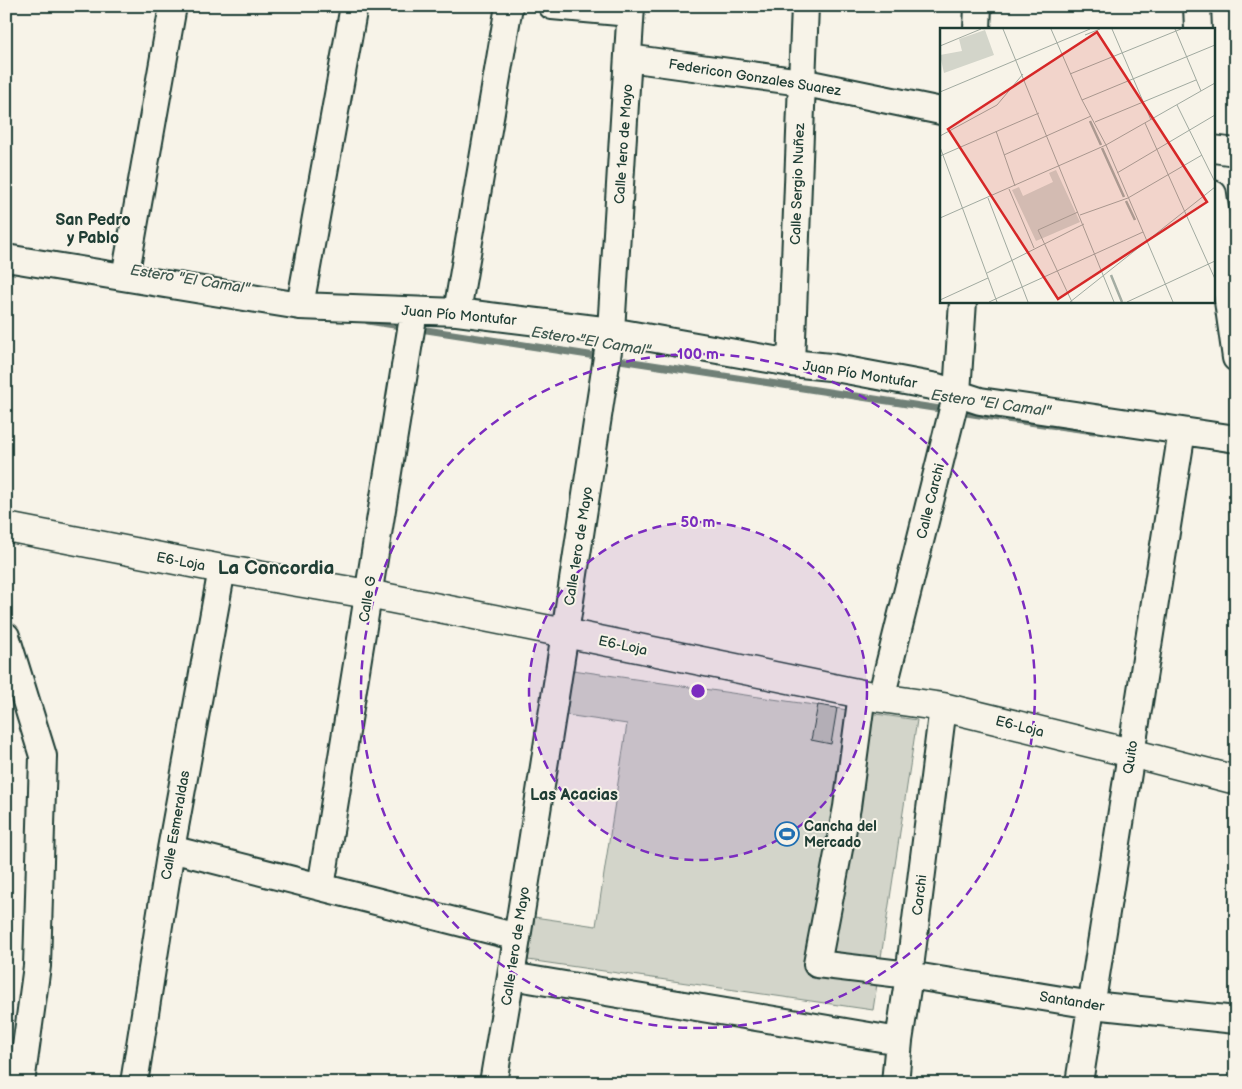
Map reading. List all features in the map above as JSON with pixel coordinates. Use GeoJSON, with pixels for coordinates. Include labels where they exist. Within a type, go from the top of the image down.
{"type":"FeatureCollection","features":[{"type":"Feature","properties":{"kind":"main road","name":"E6-Loja"},"geometry":{"type":"LineString","coordinates":[[6,527],[222,569],[368,594],[871,696],[943,707],[1236,780]]}},
{"type":"Feature","properties":{"kind":"street"},"geometry":{"type":"LineString","coordinates":[[125,277],[173,6]]}},
{"type":"Feature","properties":{"kind":"street"},"geometry":{"type":"LineString","coordinates":[[300,306],[354,6]]}},
{"type":"Feature","properties":{"kind":"street"},"geometry":{"type":"LineString","coordinates":[[457,312],[508,6]]}},
{"type":"Feature","properties":{"kind":"street"},"geometry":{"type":"LineString","coordinates":[[552,6],[630,10]]}},
{"type":"Feature","properties":{"kind":"street","name":"Calle Sergio Nuñez"},"geometry":{"type":"LineString","coordinates":[[791,363],[805,6]]}},
{"type":"Feature","properties":{"kind":"street"},"geometry":{"type":"LineString","coordinates":[[977,28],[978,6]]}},
{"type":"Feature","properties":{"kind":"street"},"geometry":{"type":"LineString","coordinates":[[1197,6],[1198,28]]}},
{"type":"Feature","properties":{"kind":"street","name":"Calle 1ero de Mayo"},"geometry":{"type":"LineString","coordinates":[[493,1083],[611,331],[630,10]]}},
{"type":"Feature","properties":{"kind":"street","name":"Federicon Gonzales Suarez"},"geometry":{"type":"LineString","coordinates":[[628,58],[801,82],[940,111]]}},
{"type":"Feature","properties":{"kind":"street"},"geometry":{"type":"LineString","coordinates":[[1214,149],[1236,152]]}},
{"type":"Feature","properties":{"kind":"street"},"geometry":{"type":"LineString","coordinates":[[1214,201],[1236,358]]}},
{"type":"Feature","properties":{"kind":"street","name":"Juan Pío Montufar"},"geometry":{"type":"LineString","coordinates":[[6,258],[300,306],[457,312],[611,331],[791,363],[830,367],[937,387],[980,401],[1236,439]]}},
{"type":"Feature","properties":{"kind":"street","name":"Calle Carchi"},"geometry":{"type":"LineString","coordinates":[[909,975],[817,964],[871,696],[957,393],[963,302]]}},
{"type":"Feature","properties":{"kind":"street","name":"Calle G"},"geometry":{"type":"LineString","coordinates":[[321,887],[414,311]]}},
{"type":"Feature","properties":{"kind":"street","name":"Quito"},"geometry":{"type":"LineString","coordinates":[[1079,1083],[1182,431]]}},
{"type":"Feature","properties":{"kind":"street","name":"Calle Esmeraldas"},"geometry":{"type":"LineString","coordinates":[[134,1083],[171,849],[222,569]]}},
{"type":"Feature","properties":{"kind":"street"},"geometry":{"type":"LineString","coordinates":[[6,636],[43,756],[36,966],[20,1083]]}},
{"type":"Feature","properties":{"kind":"street","name":"Carchi"},"geometry":{"type":"LineString","coordinates":[[895,1083],[943,707]]}},
{"type":"Feature","properties":{"kind":"street"},"geometry":{"type":"LineString","coordinates":[[171,849],[517,937]]}},
{"type":"Feature","properties":{"kind":"street","name":"Santander"},"geometry":{"type":"LineString","coordinates":[[909,975],[1092,1004],[1236,1020]]}},
{"type":"Feature","properties":{"kind":"street"},"geometry":{"type":"LineString","coordinates":[[511,976],[899,1041]]}},
{"type":"Feature","properties":{"kind":"shaded area"},"geometry":{"type":"Polygon","coordinates":[[[573,670],[917,720],[873,1010],[528,960],[534,917],[596,926],[627,724],[566,715],[573,670]]]}},
{"type":"Feature","properties":{"kind":"building"},"geometry":{"type":"Polygon","coordinates":[[[818,705],[837,708],[831,744],[811,740],[818,705]]]}},
{"type":"Feature","properties":{"kind":"waterway","name":"Estero \"El Camal\""},"geometry":{"type":"LineString","coordinates":[[368,321],[602,357]]}},
{"type":"Feature","properties":{"kind":"waterway","name":"Estero \"El Camal\""},"geometry":{"type":"LineString","coordinates":[[613,359],[1094,431]]}},
{"type":"Feature","properties":{"kind":"place","name":"Cancha del Mercado"},"geometry":{"type":"Point","coordinates":[787,834]}},
{"type":"Feature","properties":{"kind":"district","name":"San Pedro y Pablo"},"geometry":{"type":"Point","coordinates":[93,228]}},
{"type":"Feature","properties":{"kind":"district","name":"La Concordia"},"geometry":{"type":"Point","coordinates":[276,567]}},
{"type":"Feature","properties":{"kind":"district","name":"Las Acacias"},"geometry":{"type":"Point","coordinates":[574,794]}}]}
